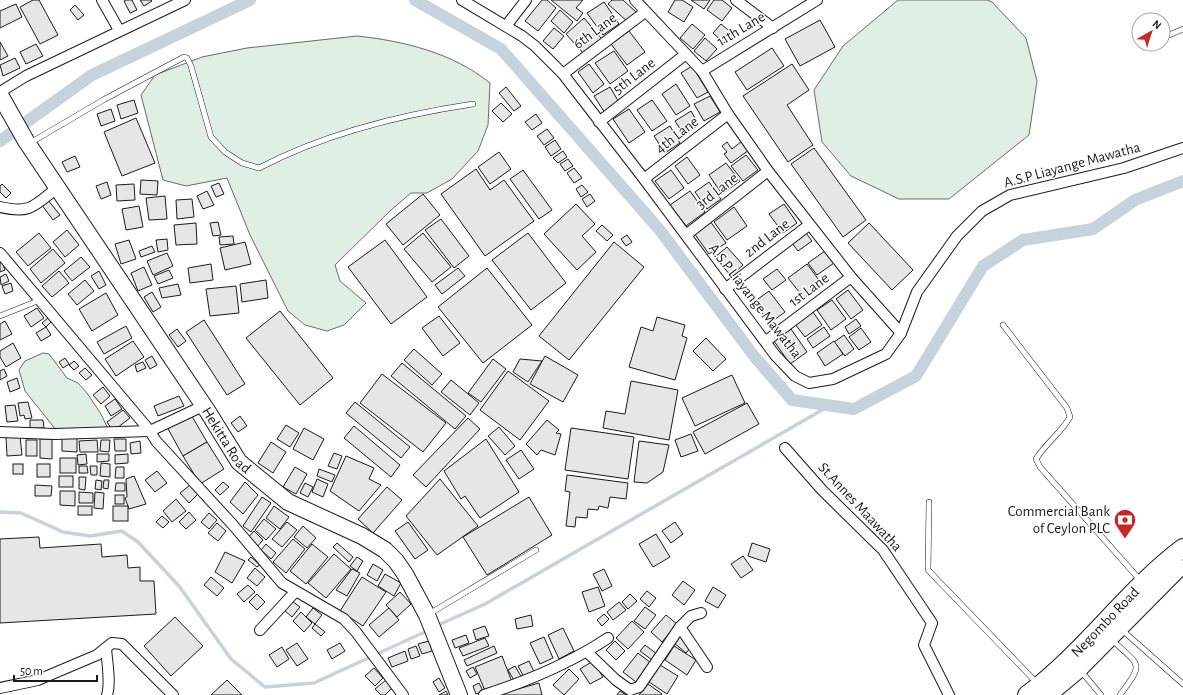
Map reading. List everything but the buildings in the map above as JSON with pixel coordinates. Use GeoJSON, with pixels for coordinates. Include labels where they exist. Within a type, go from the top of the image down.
{"type":"FeatureCollection","features":[{"type":"Feature","properties":{"kind":"highway","name":"Negombo Road"},"geometry":{"type":"LineString","coordinates":[[1038,692],[1078,652],[1142,583],[1183,548]]}},
{"type":"Feature","properties":{"kind":"highway","name":"Negombo Road"},"geometry":{"type":"LineString","coordinates":[[1038,692],[1078,669],[1183,563]]}},
{"type":"Feature","properties":{"kind":"main road","name":"Hekitta Road"},"geometry":{"type":"LineString","coordinates":[[0,95],[27,143],[239,462],[288,502],[332,520],[373,542],[396,561],[405,574],[428,619],[459,695]]}},
{"type":"Feature","properties":{"kind":"street"},"geometry":{"type":"LineString","coordinates":[[102,0],[119,30]]}},
{"type":"Feature","properties":{"kind":"street"},"geometry":{"type":"LineString","coordinates":[[0,95],[26,76],[119,30],[185,0]]}},
{"type":"Feature","properties":{"kind":"street","name":"A.S.P Liayange Mawatha"},"geometry":{"type":"LineString","coordinates":[[462,0],[506,26],[535,46],[563,74],[644,179],[775,355],[795,376],[809,383],[833,379],[886,354],[901,333],[917,292],[957,236],[982,211],[1010,195],[1124,168],[1183,148]]}},
{"type":"Feature","properties":{"kind":"street"},"geometry":{"type":"LineString","coordinates":[[506,26],[526,0]]}},
{"type":"Feature","properties":{"kind":"street"},"geometry":{"type":"LineString","coordinates":[[637,0],[645,12],[702,71],[728,114],[768,171],[809,225],[851,277],[901,333]]}},
{"type":"Feature","properties":{"kind":"street"},"geometry":{"type":"LineString","coordinates":[[736,0],[773,28]]}},
{"type":"Feature","properties":{"kind":"street","name":"11th Lane"},"geometry":{"type":"LineString","coordinates":[[702,71],[816,0]]}},
{"type":"Feature","properties":{"kind":"street","name":"6th Lane"},"geometry":{"type":"LineString","coordinates":[[563,74],[645,12]]}},
{"type":"Feature","properties":{"kind":"street","name":"5th Lane"},"geometry":{"type":"LineString","coordinates":[[599,122],[686,54]]}},
{"type":"Feature","properties":{"kind":"street","name":"4th Lane"},"geometry":{"type":"LineString","coordinates":[[644,179],[728,114]]}},
{"type":"Feature","properties":{"kind":"street","name":"3rd Lane"},"geometry":{"type":"LineString","coordinates":[[686,235],[768,171]]}},
{"type":"Feature","properties":{"kind":"street"},"geometry":{"type":"LineString","coordinates":[[0,207],[24,210],[33,207],[57,188]]}},
{"type":"Feature","properties":{"kind":"street","name":"2nd Lane"},"geometry":{"type":"LineString","coordinates":[[726,289],[809,225]]}},
{"type":"Feature","properties":{"kind":"street"},"geometry":{"type":"LineString","coordinates":[[0,253],[150,431],[156,441],[233,524],[272,573],[295,592],[329,609],[344,619],[356,632],[403,695]]}},
{"type":"Feature","properties":{"kind":"street","name":"1st Lane"},"geometry":{"type":"LineString","coordinates":[[766,341],[851,277]]}},
{"type":"Feature","properties":{"kind":"street"},"geometry":{"type":"LineString","coordinates":[[0,432],[55,434],[150,431],[203,406]]}},
{"type":"Feature","properties":{"kind":"street","name":"St.Annes Maawatha"},"geometry":{"type":"LineString","coordinates":[[785,448],[822,490],[883,550],[932,623],[924,645],[949,695]]}},
{"type":"Feature","properties":{"kind":"street"},"geometry":{"type":"LineString","coordinates":[[260,630],[295,592]]}},
{"type":"Feature","properties":{"kind":"street"},"geometry":{"type":"LineString","coordinates":[[587,652],[616,680],[630,690],[639,687],[680,627],[691,616],[701,613]]}},
{"type":"Feature","properties":{"kind":"street"},"geometry":{"type":"LineString","coordinates":[[680,627],[708,667]]}},
{"type":"Feature","properties":{"kind":"street"},"geometry":{"type":"LineString","coordinates":[[484,695],[538,677],[587,652],[608,638]]}},
{"type":"Feature","properties":{"kind":"street"},"geometry":{"type":"LineString","coordinates":[[0,688],[38,680],[97,655],[112,643],[122,644],[173,695]]}},
{"type":"Feature","properties":{"kind":"street"},"geometry":{"type":"LineString","coordinates":[[106,648],[106,666],[109,678],[107,695]]}},
{"type":"Feature","properties":{"kind":"lane"},"geometry":{"type":"LineString","coordinates":[[1171,34],[1183,29]]}},
{"type":"Feature","properties":{"kind":"lane"},"geometry":{"type":"LineString","coordinates":[[27,143],[184,57],[187,58],[191,66],[211,137],[225,152],[242,163],[260,168],[283,156],[320,141],[422,112],[474,104]]}},
{"type":"Feature","properties":{"kind":"lane"},"geometry":{"type":"LineString","coordinates":[[0,316],[40,300]]}},
{"type":"Feature","properties":{"kind":"lane"},"geometry":{"type":"LineString","coordinates":[[1003,325],[1067,408],[1070,417],[1064,427],[1042,450],[1036,459],[1040,467],[1142,583]]}},
{"type":"Feature","properties":{"kind":"lane"},"geometry":{"type":"LineString","coordinates":[[929,502],[928,570],[1038,692]]}},
{"type":"Feature","properties":{"kind":"lane"},"geometry":{"type":"LineString","coordinates":[[428,619],[536,550]]}},
{"type":"Feature","properties":{"kind":"lane"},"geometry":{"type":"LineString","coordinates":[[1113,632],[1183,684]]}},
{"type":"Feature","properties":{"kind":"lane"},"geometry":{"type":"LineString","coordinates":[[1113,632],[1137,667],[1136,672],[1120,695]]}},
{"type":"Feature","properties":{"kind":"lane"},"geometry":{"type":"LineString","coordinates":[[1078,669],[1101,695]]}},
{"type":"Feature","properties":{"kind":"green space"},"geometry":{"type":"Polygon","coordinates":[[[898,0],[987,0],[992,2],[1026,38],[1037,81],[1029,135],[949,199],[899,199],[851,176],[822,142],[814,90],[843,46],[898,0]]]}},
{"type":"Feature","properties":{"kind":"green space"},"geometry":{"type":"Polygon","coordinates":[[[357,36],[392,41],[427,50],[444,56],[476,73],[490,83],[488,125],[478,151],[452,179],[427,193],[411,193],[391,210],[335,265],[340,281],[366,303],[344,325],[327,331],[305,325],[288,311],[250,235],[227,178],[186,186],[163,180],[141,95],[155,75],[202,57],[247,48],[357,36]]]}},
{"type":"Feature","properties":{"kind":"green space"},"geometry":{"type":"Polygon","coordinates":[[[43,353],[49,354],[67,378],[78,383],[87,393],[101,414],[108,429],[56,430],[25,391],[19,370],[25,361],[43,353]]]}},
{"type":"Feature","properties":{"kind":"waterway"},"geometry":{"type":"LineString","coordinates":[[0,141],[92,75],[250,0]]}},
{"type":"Feature","properties":{"kind":"waterway"},"geometry":{"type":"LineString","coordinates":[[415,0],[501,49],[659,229],[754,356],[792,400],[854,409],[916,376],[983,266],[1023,240],[1093,229],[1135,200],[1183,181]]}},
{"type":"Feature","properties":{"kind":"waterway"},"geometry":{"type":"LineString","coordinates":[[436,626],[485,604],[829,406]]}},
{"type":"Feature","properties":{"kind":"waterway"},"geometry":{"type":"LineString","coordinates":[[0,512],[21,513],[63,532],[90,536],[122,531],[138,542],[179,586],[231,659],[265,687],[314,683],[429,630]]}},
{"type":"Feature","properties":{"kind":"place","name":"Commercial Bank of Ceylon PLC"},"geometry":{"type":"Point","coordinates":[1125,540]}}]}
